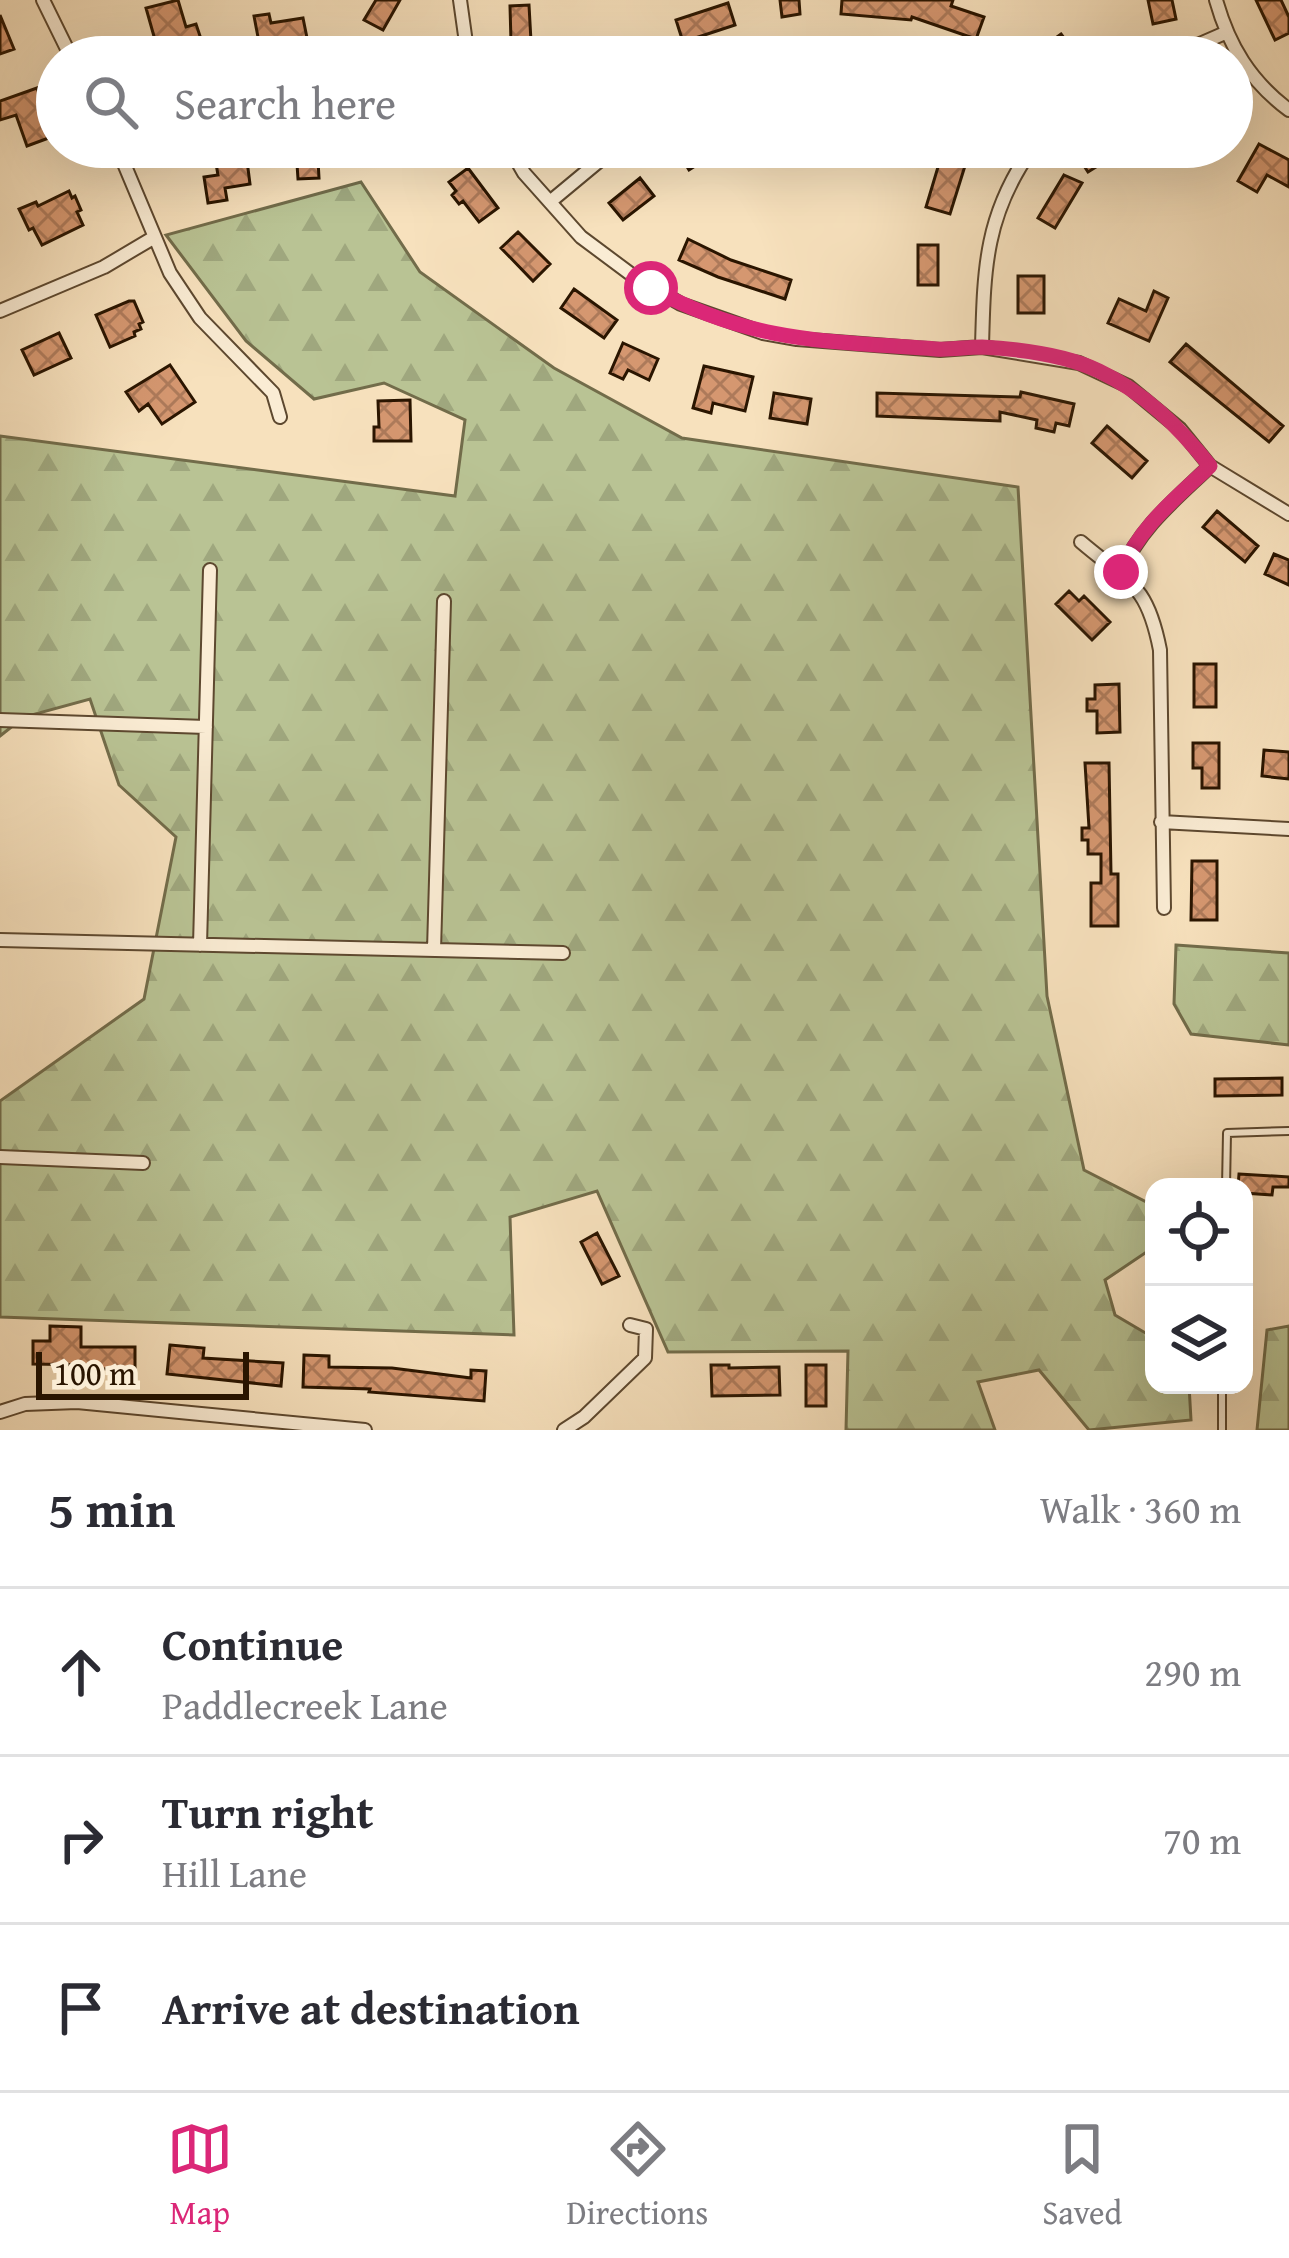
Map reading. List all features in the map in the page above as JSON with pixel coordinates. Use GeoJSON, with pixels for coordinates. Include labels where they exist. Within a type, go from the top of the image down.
{"type":"FeatureCollection","features":[{"type":"Feature","properties":{"kind":"street"},"geometry":{"type":"LineString","coordinates":[[43,0],[61,36]]}},
{"type":"Feature","properties":{"kind":"street"},"geometry":{"type":"LineString","coordinates":[[460,0],[464,36]]}},
{"type":"Feature","properties":{"kind":"street"},"geometry":{"type":"LineString","coordinates":[[1216,0],[1227,36]]}},
{"type":"Feature","properties":{"kind":"street"},"geometry":{"type":"LineString","coordinates":[[1218,36],[1225,33]]}},
{"type":"Feature","properties":{"kind":"street"},"geometry":{"type":"LineString","coordinates":[[1253,75],[1289,110]]}},
{"type":"Feature","properties":{"kind":"street"},"geometry":{"type":"LineString","coordinates":[[125,168],[170,273],[200,318],[273,393],[280,417]]}},
{"type":"Feature","properties":{"kind":"street"},"geometry":{"type":"LineString","coordinates":[[522,168],[593,248],[651,288],[713,317],[763,333],[832,343],[940,350],[982,347],[1044,355],[1096,369],[1128,386],[1168,418],[1210,466],[1289,514]]}},
{"type":"Feature","properties":{"kind":"street"},"geometry":{"type":"LineString","coordinates":[[551,201],[591,168]]}},
{"type":"Feature","properties":{"kind":"street"},"geometry":{"type":"LineString","coordinates":[[982,347],[984,281],[995,216],[1019,168]]}},
{"type":"Feature","properties":{"kind":"street"},"geometry":{"type":"LineString","coordinates":[[0,311],[104,267],[153,238]]}},
{"type":"Feature","properties":{"kind":"street"},"geometry":{"type":"LineString","coordinates":[[1121,572],[1146,527],[1210,466]]}},
{"type":"Feature","properties":{"kind":"street"},"geometry":{"type":"LineString","coordinates":[[1081,542],[1135,585],[1154,616],[1160,650],[1164,908]]}},
{"type":"Feature","properties":{"kind":"street"},"geometry":{"type":"LineString","coordinates":[[200,945],[210,570]]}},
{"type":"Feature","properties":{"kind":"street"},"geometry":{"type":"LineString","coordinates":[[434,950],[444,601]]}},
{"type":"Feature","properties":{"kind":"street"},"geometry":{"type":"LineString","coordinates":[[0,720],[206,727]]}},
{"type":"Feature","properties":{"kind":"street"},"geometry":{"type":"LineString","coordinates":[[1161,822],[1289,829]]}},
{"type":"Feature","properties":{"kind":"street"},"geometry":{"type":"LineString","coordinates":[[0,940],[563,953]]}},
{"type":"Feature","properties":{"kind":"street"},"geometry":{"type":"LineString","coordinates":[[0,1156],[143,1163]]}},
{"type":"Feature","properties":{"kind":"street"},"geometry":{"type":"LineString","coordinates":[[564,1430],[645,1358],[646,1329],[630,1325]]}},
{"type":"Feature","properties":{"kind":"street"},"geometry":{"type":"LineString","coordinates":[[0,1412],[42,1402],[91,1403],[365,1430]]}},
{"type":"Feature","properties":{"kind":"lane"},"geometry":{"type":"LineString","coordinates":[[1226,1178],[1227,1133],[1289,1131]]}},
{"type":"Feature","properties":{"kind":"lane"},"geometry":{"type":"LineString","coordinates":[[1222,1394],[1222,1430]]}},
{"type":"Feature","properties":{"kind":"green space"},"geometry":{"type":"Polygon","coordinates":[[[361,182],[420,272],[554,368],[682,438],[1018,487],[1047,996],[1084,1170],[1145,1201],[1145,1253],[1105,1280],[1115,1315],[1145,1333],[1145,1394],[1190,1394],[1191,1420],[1089,1430],[1039,1370],[978,1382],[995,1430],[846,1430],[848,1351],[668,1352],[597,1191],[510,1217],[514,1335],[0,1317],[0,1101],[144,999],[176,837],[119,785],[90,699],[24,717],[0,736],[0,436],[455,496],[465,420],[384,383],[314,399],[246,341],[166,235],[361,182]]]}},
{"type":"Feature","properties":{"kind":"green space"},"geometry":{"type":"Polygon","coordinates":[[[1176,945],[1289,953],[1289,1045],[1191,1034],[1174,1004],[1176,945]]]}},
{"type":"Feature","properties":{"kind":"green space"},"geometry":{"type":"Polygon","coordinates":[[[1289,1326],[1289,1430],[1257,1430],[1267,1330],[1289,1326]]]}},
{"type":"Feature","properties":{"kind":"building"},"geometry":{"type":"Polygon","coordinates":[[[178,0],[186,27],[196,24],[200,36],[154,36],[146,8],[178,0]]]}},
{"type":"Feature","properties":{"kind":"building"},"geometry":{"type":"Polygon","coordinates":[[[376,0],[400,0],[383,30],[364,20],[376,0]]]}},
{"type":"Feature","properties":{"kind":"building"},"geometry":{"type":"Polygon","coordinates":[[[780,0],[799,0],[800,14],[782,17],[780,0]]]}},
{"type":"Feature","properties":{"kind":"building"},"geometry":{"type":"Polygon","coordinates":[[[842,0],[953,0],[951,6],[984,17],[977,36],[967,36],[912,17],[841,14],[842,0]]]}},
{"type":"Feature","properties":{"kind":"building"},"geometry":{"type":"Polygon","coordinates":[[[1148,0],[1172,0],[1176,19],[1153,24],[1148,0]]]}},
{"type":"Feature","properties":{"kind":"building"},"geometry":{"type":"Polygon","coordinates":[[[1256,0],[1281,0],[1289,17],[1289,33],[1275,40],[1256,0]]]}},
{"type":"Feature","properties":{"kind":"building"},"geometry":{"type":"Polygon","coordinates":[[[728,3],[735,25],[701,36],[681,36],[676,20],[728,3]]]}},
{"type":"Feature","properties":{"kind":"building"},"geometry":{"type":"Polygon","coordinates":[[[529,5],[531,36],[511,36],[510,6],[529,5]]]}},
{"type":"Feature","properties":{"kind":"building"},"geometry":{"type":"Polygon","coordinates":[[[269,14],[271,23],[303,18],[307,36],[258,36],[254,16],[269,14]]]}},
{"type":"Feature","properties":{"kind":"building"},"geometry":{"type":"Polygon","coordinates":[[[0,15],[14,49],[0,54],[0,15]]]}},
{"type":"Feature","properties":{"kind":"building"},"geometry":{"type":"Polygon","coordinates":[[[36,88],[36,143],[27,146],[16,115],[0,120],[0,101],[36,88]]]}},
{"type":"Feature","properties":{"kind":"building"},"geometry":{"type":"Polygon","coordinates":[[[1259,144],[1289,160],[1289,187],[1267,175],[1257,192],[1238,181],[1245,168],[1253,168],[1259,144]]]}},
{"type":"Feature","properties":{"kind":"building"},"geometry":{"type":"Polygon","coordinates":[[[217,168],[248,168],[250,184],[225,188],[227,200],[208,203],[204,177],[218,175],[217,168]]]}},
{"type":"Feature","properties":{"kind":"building"},"geometry":{"type":"Polygon","coordinates":[[[297,168],[318,168],[319,178],[298,179],[297,168]]]}},
{"type":"Feature","properties":{"kind":"building"},"geometry":{"type":"Polygon","coordinates":[[[468,168],[498,208],[479,222],[452,195],[456,191],[449,182],[468,168]]]}},
{"type":"Feature","properties":{"kind":"building"},"geometry":{"type":"Polygon","coordinates":[[[938,168],[964,168],[950,214],[926,207],[938,168]]]}},
{"type":"Feature","properties":{"kind":"building"},"geometry":{"type":"Polygon","coordinates":[[[1064,175],[1082,183],[1055,228],[1038,218],[1064,175]]]}},
{"type":"Feature","properties":{"kind":"building"},"geometry":{"type":"Polygon","coordinates":[[[640,178],[654,196],[623,220],[609,203],[640,178]]]}},
{"type":"Feature","properties":{"kind":"building"},"geometry":{"type":"Polygon","coordinates":[[[69,191],[81,210],[77,212],[83,225],[42,245],[19,209],[36,202],[38,206],[69,191]]]}},
{"type":"Feature","properties":{"kind":"building"},"geometry":{"type":"Polygon","coordinates":[[[518,232],[550,264],[533,281],[501,248],[518,232]]]}},
{"type":"Feature","properties":{"kind":"building"},"geometry":{"type":"Polygon","coordinates":[[[688,239],[731,260],[791,280],[785,299],[679,260],[688,239]]]}},
{"type":"Feature","properties":{"kind":"building"},"geometry":{"type":"Polygon","coordinates":[[[918,245],[938,245],[938,285],[918,285],[918,245]]]}},
{"type":"Feature","properties":{"kind":"building"},"geometry":{"type":"Polygon","coordinates":[[[1018,276],[1044,276],[1044,313],[1018,313],[1018,276]]]}},
{"type":"Feature","properties":{"kind":"building"},"geometry":{"type":"Polygon","coordinates":[[[574,289],[617,320],[604,338],[561,308],[574,289]]]}},
{"type":"Feature","properties":{"kind":"building"},"geometry":{"type":"Polygon","coordinates":[[[1154,291],[1168,298],[1149,341],[1108,323],[1119,299],[1146,311],[1154,291]]]}},
{"type":"Feature","properties":{"kind":"building"},"geometry":{"type":"Polygon","coordinates":[[[134,301],[143,322],[141,329],[110,347],[96,315],[134,301]]]}},
{"type":"Feature","properties":{"kind":"building"},"geometry":{"type":"Polygon","coordinates":[[[59,333],[71,358],[34,375],[22,350],[59,333]]]}},
{"type":"Feature","properties":{"kind":"building"},"geometry":{"type":"Polygon","coordinates":[[[623,343],[658,359],[649,380],[628,370],[623,379],[610,373],[623,343]]]}},
{"type":"Feature","properties":{"kind":"building"},"geometry":{"type":"Polygon","coordinates":[[[1186,344],[1283,426],[1269,442],[1170,362],[1186,344]]]}},
{"type":"Feature","properties":{"kind":"building"},"geometry":{"type":"Polygon","coordinates":[[[170,365],[195,402],[162,424],[148,404],[139,411],[126,392],[170,365]]]}},
{"type":"Feature","properties":{"kind":"building"},"geometry":{"type":"Polygon","coordinates":[[[704,366],[753,377],[745,411],[713,403],[711,413],[693,408],[704,366]]]}},
{"type":"Feature","properties":{"kind":"building"},"geometry":{"type":"Polygon","coordinates":[[[1021,392],[1074,404],[1069,426],[1056,423],[1054,432],[1036,428],[1037,420],[1000,412],[1000,421],[877,416],[877,393],[1020,397],[1021,392]]]}},
{"type":"Feature","properties":{"kind":"building"},"geometry":{"type":"Polygon","coordinates":[[[774,393],[811,399],[807,424],[770,418],[774,393]]]}},
{"type":"Feature","properties":{"kind":"building"},"geometry":{"type":"Polygon","coordinates":[[[410,400],[411,441],[374,441],[378,401],[410,400]]]}},
{"type":"Feature","properties":{"kind":"building"},"geometry":{"type":"Polygon","coordinates":[[[1107,426],[1147,461],[1132,478],[1092,443],[1107,426]]]}},
{"type":"Feature","properties":{"kind":"building"},"geometry":{"type":"Polygon","coordinates":[[[1217,511],[1258,546],[1245,562],[1203,527],[1217,511]]]}},
{"type":"Feature","properties":{"kind":"building"},"geometry":{"type":"Polygon","coordinates":[[[1274,554],[1289,560],[1289,585],[1265,574],[1274,554]]]}},
{"type":"Feature","properties":{"kind":"building"},"geometry":{"type":"Polygon","coordinates":[[[1069,591],[1079,601],[1084,596],[1110,622],[1092,640],[1056,604],[1069,591]]]}},
{"type":"Feature","properties":{"kind":"building"},"geometry":{"type":"Polygon","coordinates":[[[1194,664],[1216,664],[1216,707],[1194,707],[1194,664]]]}},
{"type":"Feature","properties":{"kind":"building"},"geometry":{"type":"Polygon","coordinates":[[[1119,684],[1120,732],[1097,733],[1097,711],[1087,711],[1087,699],[1095,699],[1095,685],[1119,684]]]}},
{"type":"Feature","properties":{"kind":"building"},"geometry":{"type":"Polygon","coordinates":[[[1193,743],[1219,743],[1219,788],[1202,788],[1202,768],[1193,768],[1193,743]]]}},
{"type":"Feature","properties":{"kind":"building"},"geometry":{"type":"Polygon","coordinates":[[[1264,750],[1289,752],[1289,779],[1262,776],[1264,750]]]}},
{"type":"Feature","properties":{"kind":"building"},"geometry":{"type":"Polygon","coordinates":[[[1085,763],[1109,763],[1111,874],[1118,874],[1118,926],[1091,926],[1091,883],[1101,883],[1101,854],[1088,854],[1088,840],[1082,840],[1082,828],[1089,828],[1085,763]]]}},
{"type":"Feature","properties":{"kind":"building"},"geometry":{"type":"Polygon","coordinates":[[[1192,861],[1217,861],[1217,920],[1191,920],[1192,861]]]}},
{"type":"Feature","properties":{"kind":"building"},"geometry":{"type":"Polygon","coordinates":[[[1282,1078],[1282,1095],[1215,1096],[1215,1079],[1282,1078]]]}},
{"type":"Feature","properties":{"kind":"building"},"geometry":{"type":"Polygon","coordinates":[[[1239,1174],[1289,1177],[1289,1187],[1273,1187],[1272,1195],[1253,1194],[1253,1178],[1239,1178],[1239,1174]]]}},
{"type":"Feature","properties":{"kind":"building"},"geometry":{"type":"Polygon","coordinates":[[[597,1233],[619,1276],[602,1284],[581,1242],[597,1233]]]}},
{"type":"Feature","properties":{"kind":"building"},"geometry":{"type":"Polygon","coordinates":[[[50,1326],[81,1327],[81,1347],[135,1347],[135,1369],[33,1364],[33,1341],[50,1341],[50,1326]]]}},
{"type":"Feature","properties":{"kind":"building"},"geometry":{"type":"Polygon","coordinates":[[[170,1345],[204,1348],[203,1358],[283,1363],[281,1386],[167,1374],[170,1345]]]}},
{"type":"Feature","properties":{"kind":"building"},"geometry":{"type":"Polygon","coordinates":[[[304,1355],[329,1356],[329,1367],[392,1368],[471,1378],[471,1370],[486,1371],[484,1401],[303,1387],[304,1355]]]}},
{"type":"Feature","properties":{"kind":"building"},"geometry":{"type":"Polygon","coordinates":[[[711,1365],[779,1367],[780,1395],[712,1396],[711,1365]]]}},
{"type":"Feature","properties":{"kind":"building"},"geometry":{"type":"Polygon","coordinates":[[[806,1365],[826,1365],[826,1406],[806,1406],[806,1365]]]}},
{"type":"Feature","properties":{"kind":"route"},"geometry":{"type":"LineString","coordinates":[[651,288],[713,317],[763,333],[832,343],[940,350],[982,347],[1044,355],[1096,369],[1128,386],[1180,429],[1210,466],[1146,527],[1121,572]]}}]}
